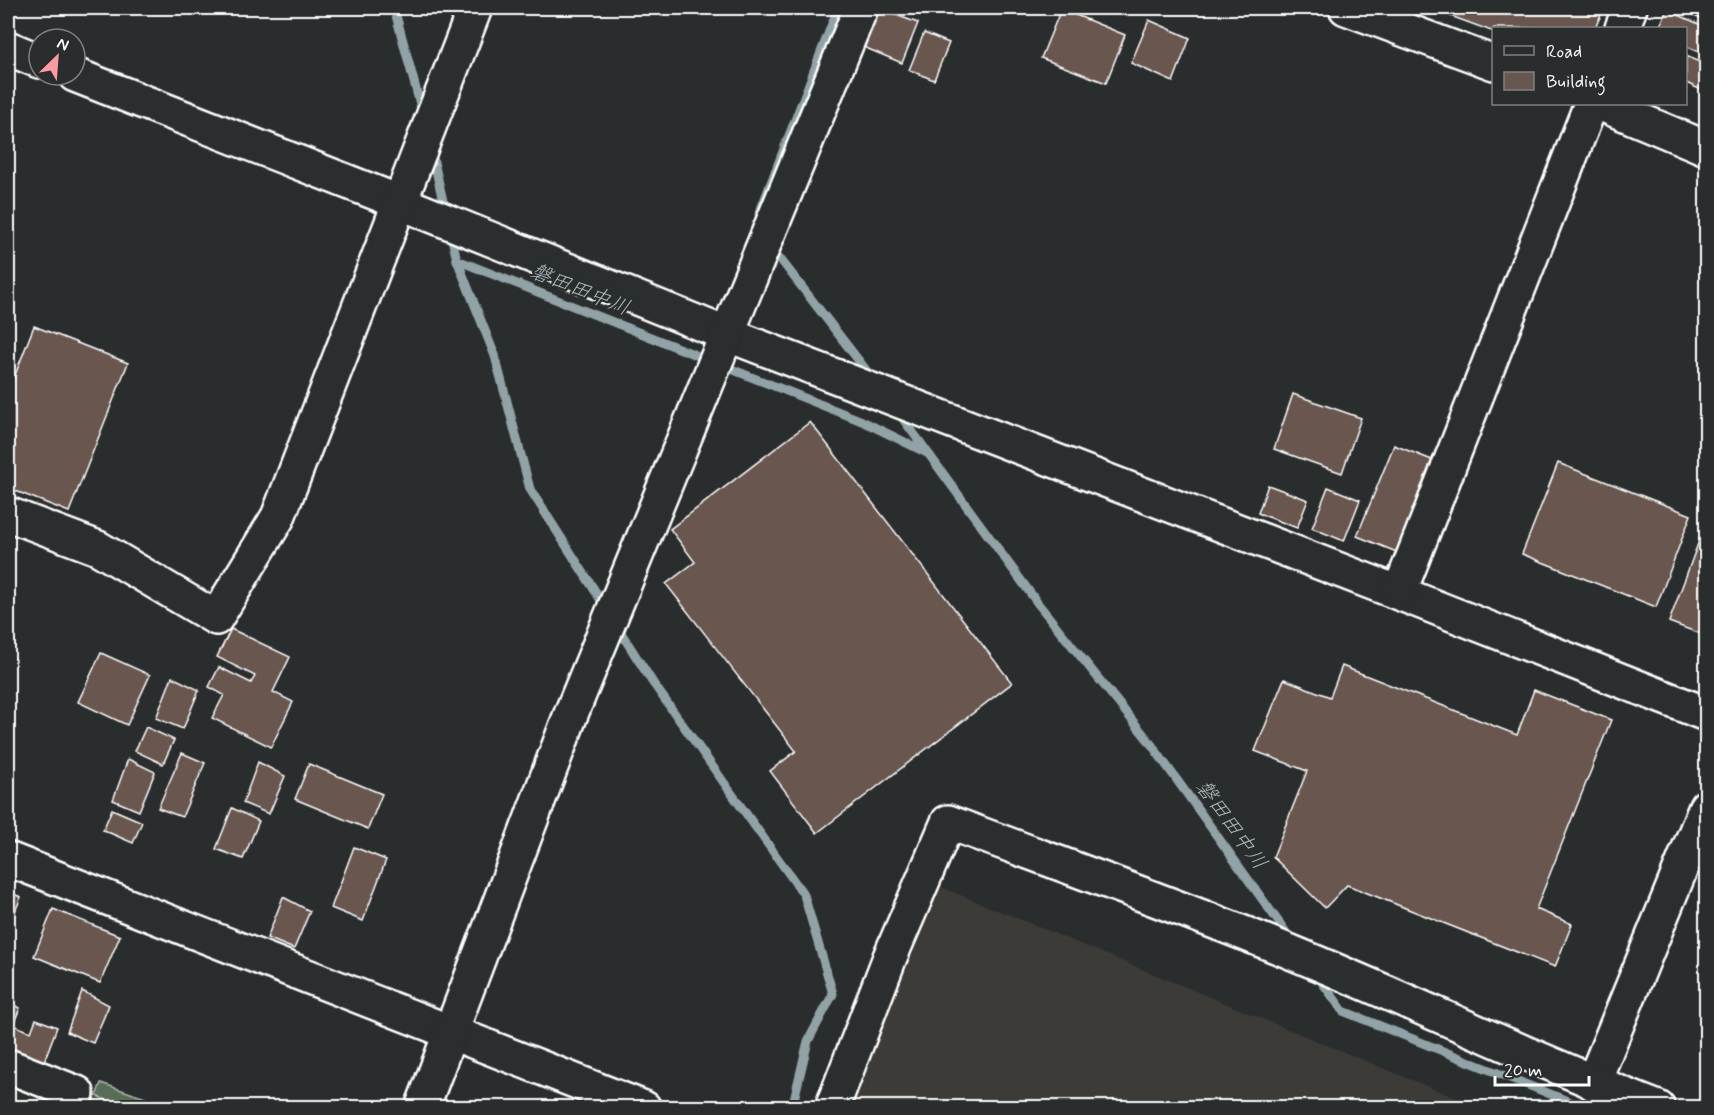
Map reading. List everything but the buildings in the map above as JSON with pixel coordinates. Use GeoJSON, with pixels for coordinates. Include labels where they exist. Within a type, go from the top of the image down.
{"type":"FeatureCollection","features":[{"type":"Feature","properties":{"kind":"street"},"geometry":{"type":"LineString","coordinates":[[8,514],[98,548],[216,618],[278,517],[475,8]]}},
{"type":"Feature","properties":{"kind":"street"},"geometry":{"type":"LineString","coordinates":[[422,1107],[571,714],[861,8]]}},
{"type":"Feature","properties":{"kind":"street"},"geometry":{"type":"LineString","coordinates":[[1346,8],[1492,62]]}},
{"type":"Feature","properties":{"kind":"street"},"geometry":{"type":"LineString","coordinates":[[1622,27],[1630,8]]}},
{"type":"Feature","properties":{"kind":"street"},"geometry":{"type":"LineString","coordinates":[[8,48],[27,56]]}},
{"type":"Feature","properties":{"kind":"street"},"geometry":{"type":"LineString","coordinates":[[87,80],[726,334],[1707,714]]}},
{"type":"Feature","properties":{"kind":"street"},"geometry":{"type":"LineString","coordinates":[[1399,593],[1591,105]]}},
{"type":"Feature","properties":{"kind":"street"},"geometry":{"type":"LineString","coordinates":[[1603,105],[1707,148]]}},
{"type":"Feature","properties":{"kind":"street"},"geometry":{"type":"LineString","coordinates":[[1593,1083],[1707,807]]}},
{"type":"Feature","properties":{"kind":"street"},"geometry":{"type":"LineString","coordinates":[[832,1107],[890,957],[948,822],[1262,940],[1593,1083],[1658,1107]]}},
{"type":"Feature","properties":{"kind":"street"},"geometry":{"type":"LineString","coordinates":[[8,859],[644,1107]]}},
{"type":"Feature","properties":{"kind":"street"},"geometry":{"type":"LineString","coordinates":[[8,1066],[77,1093]]}},
{"type":"Feature","properties":{"kind":"shaded area"},"geometry":{"type":"Polygon","coordinates":[[[941,887],[1478,1107],[846,1108],[941,887]]]}},
{"type":"Feature","properties":{"kind":"green space"},"geometry":{"type":"Polygon","coordinates":[[[101,1083],[172,1107],[125,1107],[96,1096],[101,1083]]]}},
{"type":"Feature","properties":{"kind":"waterway","name":"磐田田中川"},"geometry":{"type":"LineString","coordinates":[[394,8],[423,115]]}},
{"type":"Feature","properties":{"kind":"waterway","name":"磐田田中川"},"geometry":{"type":"LineString","coordinates":[[763,223],[759,214],[838,8]]}},
{"type":"Feature","properties":{"kind":"waterway","name":"磐田田中川"},"geometry":{"type":"LineString","coordinates":[[431,149],[446,214]]}},
{"type":"Feature","properties":{"kind":"waterway","name":"磐田田中川"},"geometry":{"type":"LineString","coordinates":[[450,231],[457,260],[862,421],[927,453]]}},
{"type":"Feature","properties":{"kind":"waterway","name":"磐田田中川"},"geometry":{"type":"LineString","coordinates":[[771,244],[774,251],[873,379]]}},
{"type":"Feature","properties":{"kind":"waterway"},"geometry":{"type":"LineString","coordinates":[[457,260],[495,356],[530,489],[606,608]]}},
{"type":"Feature","properties":{"kind":"waterway","name":"磐田田中川"},"geometry":{"type":"LineString","coordinates":[[898,412],[1039,605],[1149,741],[1293,942]]}},
{"type":"Feature","properties":{"kind":"waterway"},"geometry":{"type":"LineString","coordinates":[[616,625],[653,683],[804,895],[833,994],[808,1041],[792,1108]]}},
{"type":"Feature","properties":{"kind":"waterway","name":"磐田田中川"},"geometry":{"type":"LineString","coordinates":[[1317,975],[1343,1011],[1585,1108]]}}]}
